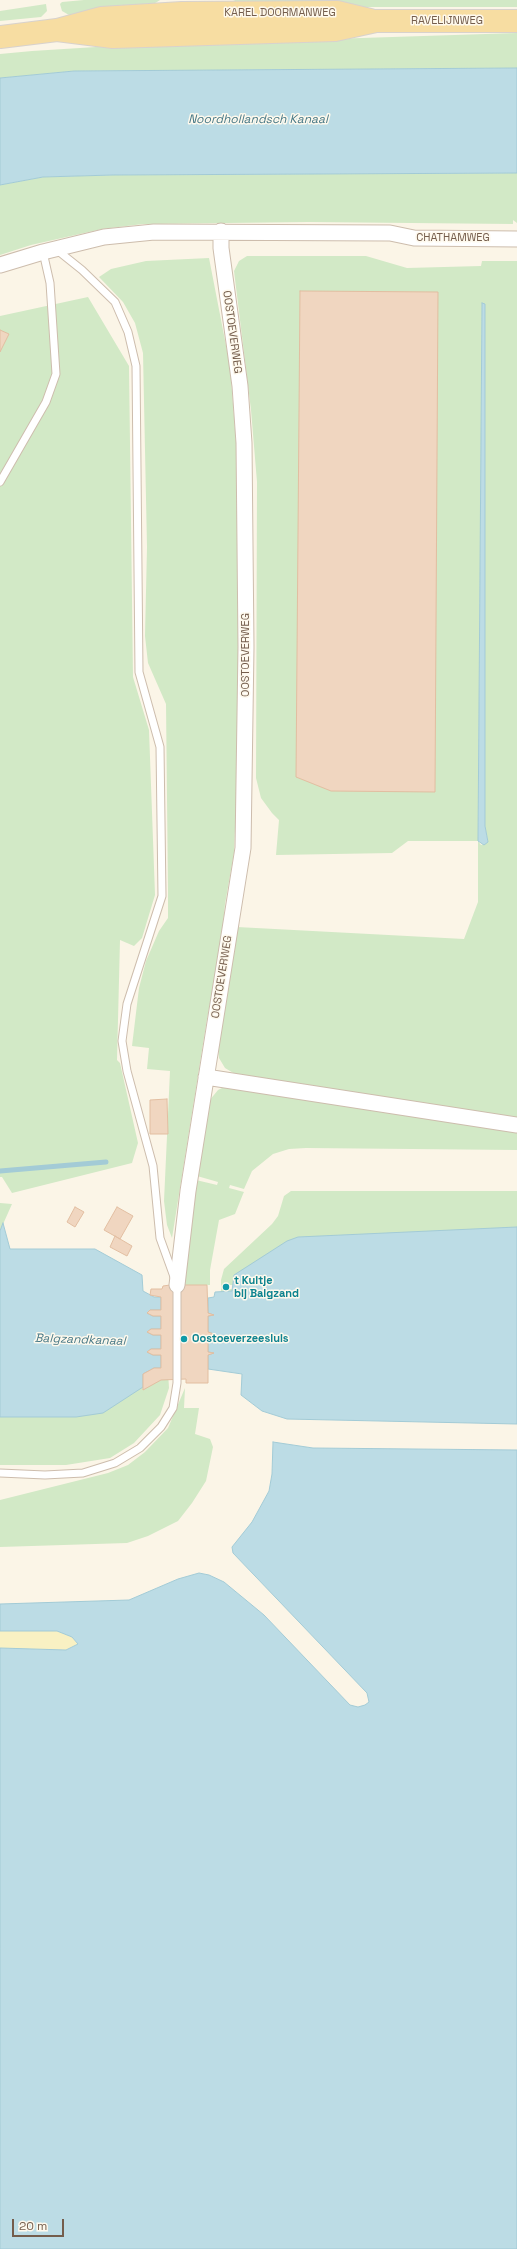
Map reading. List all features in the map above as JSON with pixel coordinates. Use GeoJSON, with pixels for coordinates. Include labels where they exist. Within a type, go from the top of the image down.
{"type":"FeatureCollection","features":[{"type":"Feature","properties":{"kind":"main road","name":"RAVELIJNWEG"},"geometry":{"type":"LineString","coordinates":[[376,21],[517,21]]}},
{"type":"Feature","properties":{"kind":"main road","name":"KAREL DOORMANWEG"},"geometry":{"type":"LineString","coordinates":[[0,37],[57,30],[113,37],[335,30],[376,21]]}},
{"type":"Feature","properties":{"kind":"street","name":"CHATHAMWEG"},"geometry":{"type":"LineString","coordinates":[[221,231],[390,233],[414,238],[517,238]]}},
{"type":"Feature","properties":{"kind":"street"},"geometry":{"type":"LineString","coordinates":[[0,265],[49,250],[104,237],[154,232],[221,231]]}},
{"type":"Feature","properties":{"kind":"street","name":"OOSTOEVERWEG"},"geometry":{"type":"LineString","coordinates":[[176,1285],[188,1191],[243,848],[246,663],[244,443],[240,386],[221,248],[221,231]]}},
{"type":"Feature","properties":{"kind":"street"},"geometry":{"type":"LineString","coordinates":[[206,1077],[517,1125]]}},
{"type":"Feature","properties":{"kind":"lane"},"geometry":{"type":"LineString","coordinates":[[0,482],[46,402],[56,374],[49,250]]}},
{"type":"Feature","properties":{"kind":"lane"},"geometry":{"type":"LineString","coordinates":[[0,1473],[45,1475],[83,1473],[115,1462],[140,1448],[161,1427],[173,1408],[177,1383],[176,1285],[160,1238],[153,1166],[127,1071],[122,1040],[127,1004],[162,896],[160,747],[139,672],[136,366],[128,332],[115,302],[82,270],[49,250]]}},
{"type":"Feature","properties":{"kind":"green space"},"geometry":{"type":"Polygon","coordinates":[[[84,0],[160,0],[149,7],[69,15],[62,11],[60,4],[62,2],[84,0]]]}},
{"type":"Feature","properties":{"kind":"green space"},"geometry":{"type":"Polygon","coordinates":[[[233,0],[517,0],[517,7],[276,7],[245,5],[233,0]]]}},
{"type":"Feature","properties":{"kind":"green space"},"geometry":{"type":"Polygon","coordinates":[[[46,4],[47,11],[41,17],[0,21],[0,11],[46,4]]]}},
{"type":"Feature","properties":{"kind":"green space"},"geometry":{"type":"Polygon","coordinates":[[[517,33],[517,68],[74,71],[0,78],[0,54],[32,51],[112,46],[517,33]]]}},
{"type":"Feature","properties":{"kind":"green space"},"geometry":{"type":"Polygon","coordinates":[[[517,173],[517,223],[513,220],[513,224],[309,222],[143,224],[102,229],[31,245],[0,255],[0,185],[43,177],[113,175],[517,173]]]}},
{"type":"Feature","properties":{"kind":"green space"},"geometry":{"type":"Polygon","coordinates":[[[247,256],[366,256],[407,268],[481,266],[482,261],[517,261],[517,1119],[235,1074],[225,1068],[219,1058],[218,1048],[237,927],[464,939],[478,902],[478,841],[408,841],[392,853],[276,855],[279,820],[261,798],[256,778],[257,482],[251,410],[234,271],[239,261],[247,256]],[[482,303],[478,841],[481,845],[488,842],[485,826],[485,336],[482,303]]]}},
{"type":"Feature","properties":{"kind":"green space"},"geometry":{"type":"Polygon","coordinates":[[[209,258],[230,366],[236,442],[239,664],[236,804],[234,853],[225,904],[221,946],[207,1019],[172,1238],[167,1225],[164,1201],[170,1071],[147,1069],[149,1048],[132,1046],[139,988],[146,961],[159,931],[168,918],[166,704],[148,663],[145,636],[147,547],[143,353],[135,323],[123,302],[99,277],[111,269],[146,261],[209,258]]]}},
{"type":"Feature","properties":{"kind":"green space"},"geometry":{"type":"Polygon","coordinates":[[[88,297],[129,366],[133,677],[149,730],[155,895],[142,938],[134,946],[120,940],[117,1060],[120,1063],[138,1143],[132,1163],[12,1193],[2,1177],[0,1177],[0,316],[88,297]]]}},
{"type":"Feature","properties":{"kind":"green space"},"geometry":{"type":"Polygon","coordinates":[[[226,1086],[517,1130],[517,1150],[306,1148],[289,1149],[273,1154],[252,1171],[244,1189],[230,1185],[229,1188],[244,1192],[235,1214],[219,1220],[210,1270],[210,1285],[183,1285],[196,1180],[217,1185],[218,1182],[197,1176],[209,1101],[218,1090],[226,1086]]]}},
{"type":"Feature","properties":{"kind":"green space"},"geometry":{"type":"Polygon","coordinates":[[[291,1191],[517,1191],[517,1279],[234,1275],[233,1285],[227,1285],[227,1289],[233,1289],[232,1291],[221,1292],[221,1280],[224,1269],[272,1224],[278,1216],[284,1196],[291,1191]]]}},
{"type":"Feature","properties":{"kind":"green space"},"geometry":{"type":"Polygon","coordinates":[[[0,1203],[12,1204],[0,1231],[0,1203]]]}},
{"type":"Feature","properties":{"kind":"green space"},"geometry":{"type":"Polygon","coordinates":[[[168,1372],[169,1388],[160,1415],[134,1443],[110,1458],[66,1465],[0,1465],[0,1417],[76,1417],[143,1374],[168,1372]]]}},
{"type":"Feature","properties":{"kind":"green space"},"geometry":{"type":"Polygon","coordinates":[[[185,1388],[184,1408],[199,1408],[195,1434],[210,1439],[213,1447],[206,1481],[178,1521],[148,1536],[127,1543],[0,1547],[0,1500],[108,1473],[128,1465],[145,1452],[168,1428],[185,1388]]]}},
{"type":"Feature","properties":{"kind":"sand"},"geometry":{"type":"Polygon","coordinates":[[[0,1631],[57,1631],[72,1637],[78,1644],[66,1650],[0,1648],[0,1631]]]}},
{"type":"Feature","properties":{"kind":"water","name":"Noordhollandsch Kanaal"},"geometry":{"type":"Polygon","coordinates":[[[517,68],[517,173],[113,175],[43,177],[0,185],[0,78],[74,71],[517,68]]]}},
{"type":"Feature","properties":{"kind":"water"},"geometry":{"type":"Polygon","coordinates":[[[482,303],[485,304],[485,826],[488,842],[484,845],[478,841],[482,303]]]}},
{"type":"Feature","properties":{"kind":"water","name":"Balgzandkanaal"},"geometry":{"type":"Polygon","coordinates":[[[3,1223],[10,1249],[95,1249],[142,1275],[143,1291],[154,1297],[161,1297],[161,1310],[150,1310],[147,1313],[153,1316],[161,1316],[161,1329],[151,1329],[147,1332],[153,1335],[161,1335],[161,1349],[151,1349],[147,1352],[153,1355],[161,1355],[161,1368],[154,1368],[143,1374],[143,1387],[103,1413],[76,1417],[0,1417],[0,1231],[3,1223]]]}},
{"type":"Feature","properties":{"kind":"water"},"geometry":{"type":"Polygon","coordinates":[[[517,1227],[517,1424],[287,1419],[262,1411],[241,1395],[242,1374],[208,1369],[208,1355],[214,1353],[208,1352],[208,1335],[214,1334],[208,1332],[208,1316],[214,1315],[208,1313],[208,1298],[214,1297],[215,1292],[232,1291],[234,1275],[287,1241],[298,1237],[517,1227]]]}},
{"type":"Feature","properties":{"kind":"water"},"geometry":{"type":"Polygon","coordinates":[[[273,1442],[313,1448],[517,1450],[517,2249],[0,2249],[0,1648],[66,1650],[78,1644],[72,1637],[57,1631],[0,1631],[0,1604],[129,1600],[178,1579],[199,1573],[209,1575],[224,1582],[264,1615],[350,1705],[358,1707],[365,1705],[369,1702],[367,1693],[233,1553],[232,1547],[252,1522],[269,1491],[272,1474],[273,1442]]]}},
{"type":"Feature","properties":{"kind":"building"},"geometry":{"type":"Polygon","coordinates":[[[300,291],[438,292],[435,792],[331,791],[296,777],[300,291]]]}},
{"type":"Feature","properties":{"kind":"building"},"geometry":{"type":"Polygon","coordinates":[[[0,330],[9,334],[0,352],[0,330]]]}},
{"type":"Feature","properties":{"kind":"building"},"geometry":{"type":"Polygon","coordinates":[[[167,1099],[168,1134],[150,1134],[150,1100],[167,1099]]]}},
{"type":"Feature","properties":{"kind":"building"},"geometry":{"type":"Polygon","coordinates":[[[75,1207],[84,1212],[75,1227],[67,1222],[75,1207]]]}},
{"type":"Feature","properties":{"kind":"building"},"geometry":{"type":"Polygon","coordinates":[[[117,1207],[133,1216],[120,1239],[104,1230],[117,1207]]]}},
{"type":"Feature","properties":{"kind":"building"},"geometry":{"type":"Polygon","coordinates":[[[115,1236],[132,1246],[127,1256],[110,1247],[115,1236]]]}},
{"type":"Feature","properties":{"kind":"building","name":"Oostoeverzeesluis"},"geometry":{"type":"Polygon","coordinates":[[[207,1285],[208,1313],[214,1315],[208,1316],[208,1332],[214,1334],[208,1335],[208,1352],[214,1353],[208,1355],[208,1383],[186,1383],[186,1379],[161,1380],[143,1390],[143,1374],[154,1368],[161,1368],[161,1355],[153,1355],[147,1352],[151,1349],[161,1349],[161,1335],[153,1335],[147,1332],[151,1329],[161,1329],[161,1316],[153,1316],[147,1313],[150,1310],[161,1310],[161,1297],[150,1295],[151,1289],[162,1289],[163,1286],[207,1285]]]}},
{"type":"Feature","properties":{"kind":"waterway"},"geometry":{"type":"LineString","coordinates":[[0,1171],[106,1162]]}},
{"type":"Feature","properties":{"kind":"place","name":"t Kuitje bij Balgzand"},"geometry":{"type":"Point","coordinates":[226,1287]}},
{"type":"Feature","properties":{"kind":"place","name":"Oostoeverzeesluis"},"geometry":{"type":"Point","coordinates":[184,1339]}}]}
